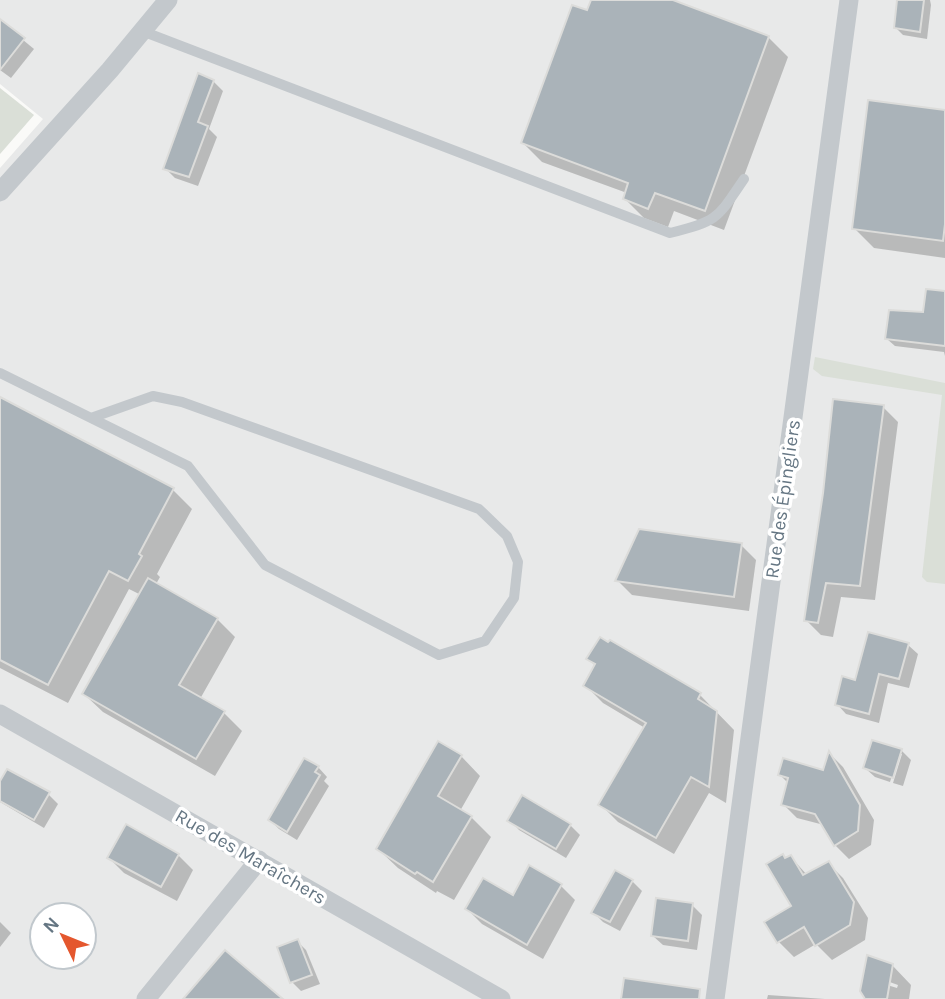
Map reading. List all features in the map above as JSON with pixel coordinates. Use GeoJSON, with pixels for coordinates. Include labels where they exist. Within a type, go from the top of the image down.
{"type":"FeatureCollection","features":[{"type":"Feature","properties":{"kind":"street"},"geometry":{"type":"LineString","coordinates":[[0,192],[110,70],[168,0]]}},
{"type":"Feature","properties":{"kind":"street","name":"Rue des Épingliers"},"geometry":{"type":"LineString","coordinates":[[715,999],[849,0]]}},
{"type":"Feature","properties":{"kind":"street","name":"Rue des Maraîchers"},"geometry":{"type":"LineString","coordinates":[[0,714],[501,999]]}},
{"type":"Feature","properties":{"kind":"street"},"geometry":{"type":"LineString","coordinates":[[146,999],[259,860]]}},
{"type":"Feature","properties":{"kind":"lane"},"geometry":{"type":"LineString","coordinates":[[142,32],[670,233],[702,225],[720,215],[744,179]]}},
{"type":"Feature","properties":{"kind":"lane"},"geometry":{"type":"LineString","coordinates":[[0,373],[188,467],[265,565],[439,655],[485,641],[514,598],[518,562],[507,536],[479,509],[182,402],[153,396],[91,418]]}},
{"type":"Feature","properties":{"kind":"shaded area"},"geometry":{"type":"Polygon","coordinates":[[[0,0],[945,0],[945,999],[0,999],[0,168],[43,119],[0,84],[0,0]]]}},
{"type":"Feature","properties":{"kind":"shaded area"},"geometry":{"type":"Polygon","coordinates":[[[0,88],[34,115],[0,154],[0,88]]]}},
{"type":"Feature","properties":{"kind":"shaded area"},"geometry":{"type":"Polygon","coordinates":[[[815,357],[945,383],[945,584],[927,582],[922,577],[942,395],[822,376],[813,369],[815,357]]]}},
{"type":"Feature","properties":{"kind":"building"},"geometry":{"type":"Polygon","coordinates":[[[591,0],[673,0],[769,36],[705,211],[655,193],[648,209],[623,199],[628,183],[521,143],[572,5],[587,10],[591,0]]]}},
{"type":"Feature","properties":{"kind":"building"},"geometry":{"type":"Polygon","coordinates":[[[897,0],[924,0],[920,32],[894,28],[897,0]]]}},
{"type":"Feature","properties":{"kind":"building"},"geometry":{"type":"Polygon","coordinates":[[[0,19],[25,38],[0,70],[0,19]]]}},
{"type":"Feature","properties":{"kind":"building"},"geometry":{"type":"Polygon","coordinates":[[[198,73],[214,80],[198,122],[208,126],[189,177],[163,169],[198,73]]]}},
{"type":"Feature","properties":{"kind":"building"},"geometry":{"type":"Polygon","coordinates":[[[868,100],[945,110],[943,241],[852,229],[868,100]]]}},
{"type":"Feature","properties":{"kind":"building"},"geometry":{"type":"Polygon","coordinates":[[[926,289],[945,291],[945,346],[885,339],[889,310],[923,312],[926,289]]]}},
{"type":"Feature","properties":{"kind":"building"},"geometry":{"type":"Polygon","coordinates":[[[0,397],[174,488],[139,554],[142,556],[128,581],[109,571],[48,685],[0,660],[0,397]]]}},
{"type":"Feature","properties":{"kind":"building"},"geometry":{"type":"Polygon","coordinates":[[[833,399],[884,405],[860,586],[826,583],[818,623],[804,621],[823,493],[833,399]]]}},
{"type":"Feature","properties":{"kind":"building"},"geometry":{"type":"Polygon","coordinates":[[[639,529],[742,543],[734,597],[615,581],[639,529]]]}},
{"type":"Feature","properties":{"kind":"building"},"geometry":{"type":"Polygon","coordinates":[[[148,578],[218,618],[179,685],[225,711],[196,759],[82,694],[148,578]]]}},
{"type":"Feature","properties":{"kind":"building"},"geometry":{"type":"Polygon","coordinates":[[[868,632],[909,643],[899,679],[879,674],[869,714],[835,705],[842,676],[855,680],[868,632]]]}},
{"type":"Feature","properties":{"kind":"building"},"geometry":{"type":"Polygon","coordinates":[[[600,637],[608,642],[610,640],[701,693],[698,699],[717,711],[709,787],[691,777],[656,838],[598,805],[646,723],[583,686],[595,664],[586,659],[600,637]]]}},
{"type":"Feature","properties":{"kind":"building"},"geometry":{"type":"Polygon","coordinates":[[[872,740],[902,749],[893,778],[863,768],[872,740]]]}},
{"type":"Feature","properties":{"kind":"building"},"geometry":{"type":"Polygon","coordinates":[[[438,741],[462,755],[438,796],[472,816],[433,882],[376,849],[438,741]]]}},
{"type":"Feature","properties":{"kind":"building"},"geometry":{"type":"Polygon","coordinates":[[[829,751],[860,805],[858,831],[834,846],[815,814],[781,805],[788,778],[778,775],[783,758],[823,770],[829,751]]]}},
{"type":"Feature","properties":{"kind":"building"},"geometry":{"type":"Polygon","coordinates":[[[304,758],[319,766],[315,772],[320,775],[287,832],[268,820],[304,758]]]}},
{"type":"Feature","properties":{"kind":"building"},"geometry":{"type":"Polygon","coordinates":[[[7,769],[50,792],[34,820],[0,801],[0,781],[7,769]]]}},
{"type":"Feature","properties":{"kind":"building"},"geometry":{"type":"Polygon","coordinates":[[[522,795],[571,824],[556,849],[507,821],[522,795]]]}},
{"type":"Feature","properties":{"kind":"building"},"geometry":{"type":"Polygon","coordinates":[[[126,824],[179,854],[161,887],[107,858],[126,824]]]}},
{"type":"Feature","properties":{"kind":"building"},"geometry":{"type":"Polygon","coordinates":[[[783,854],[785,858],[791,855],[803,875],[829,861],[854,902],[850,925],[815,946],[804,927],[777,943],[764,922],[791,906],[766,864],[783,854]]]}},
{"type":"Feature","properties":{"kind":"building"},"geometry":{"type":"Polygon","coordinates":[[[529,865],[562,884],[527,945],[465,909],[483,878],[513,895],[529,865]]]}},
{"type":"Feature","properties":{"kind":"building"},"geometry":{"type":"Polygon","coordinates":[[[615,870],[633,880],[610,922],[591,913],[615,870]]]}},
{"type":"Feature","properties":{"kind":"building"},"geometry":{"type":"Polygon","coordinates":[[[656,898],[693,903],[688,941],[651,936],[656,898]]]}},
{"type":"Feature","properties":{"kind":"building"},"geometry":{"type":"Polygon","coordinates":[[[298,939],[312,975],[290,983],[277,947],[298,939]]]}},
{"type":"Feature","properties":{"kind":"building"},"geometry":{"type":"Polygon","coordinates":[[[225,950],[283,999],[183,999],[225,950]]]}},
{"type":"Feature","properties":{"kind":"building"},"geometry":{"type":"Polygon","coordinates":[[[867,955],[893,964],[887,999],[865,999],[860,991],[867,955]]]}},
{"type":"Feature","properties":{"kind":"building"},"geometry":{"type":"Polygon","coordinates":[[[624,978],[700,989],[699,999],[621,999],[624,978]]]}}]}
